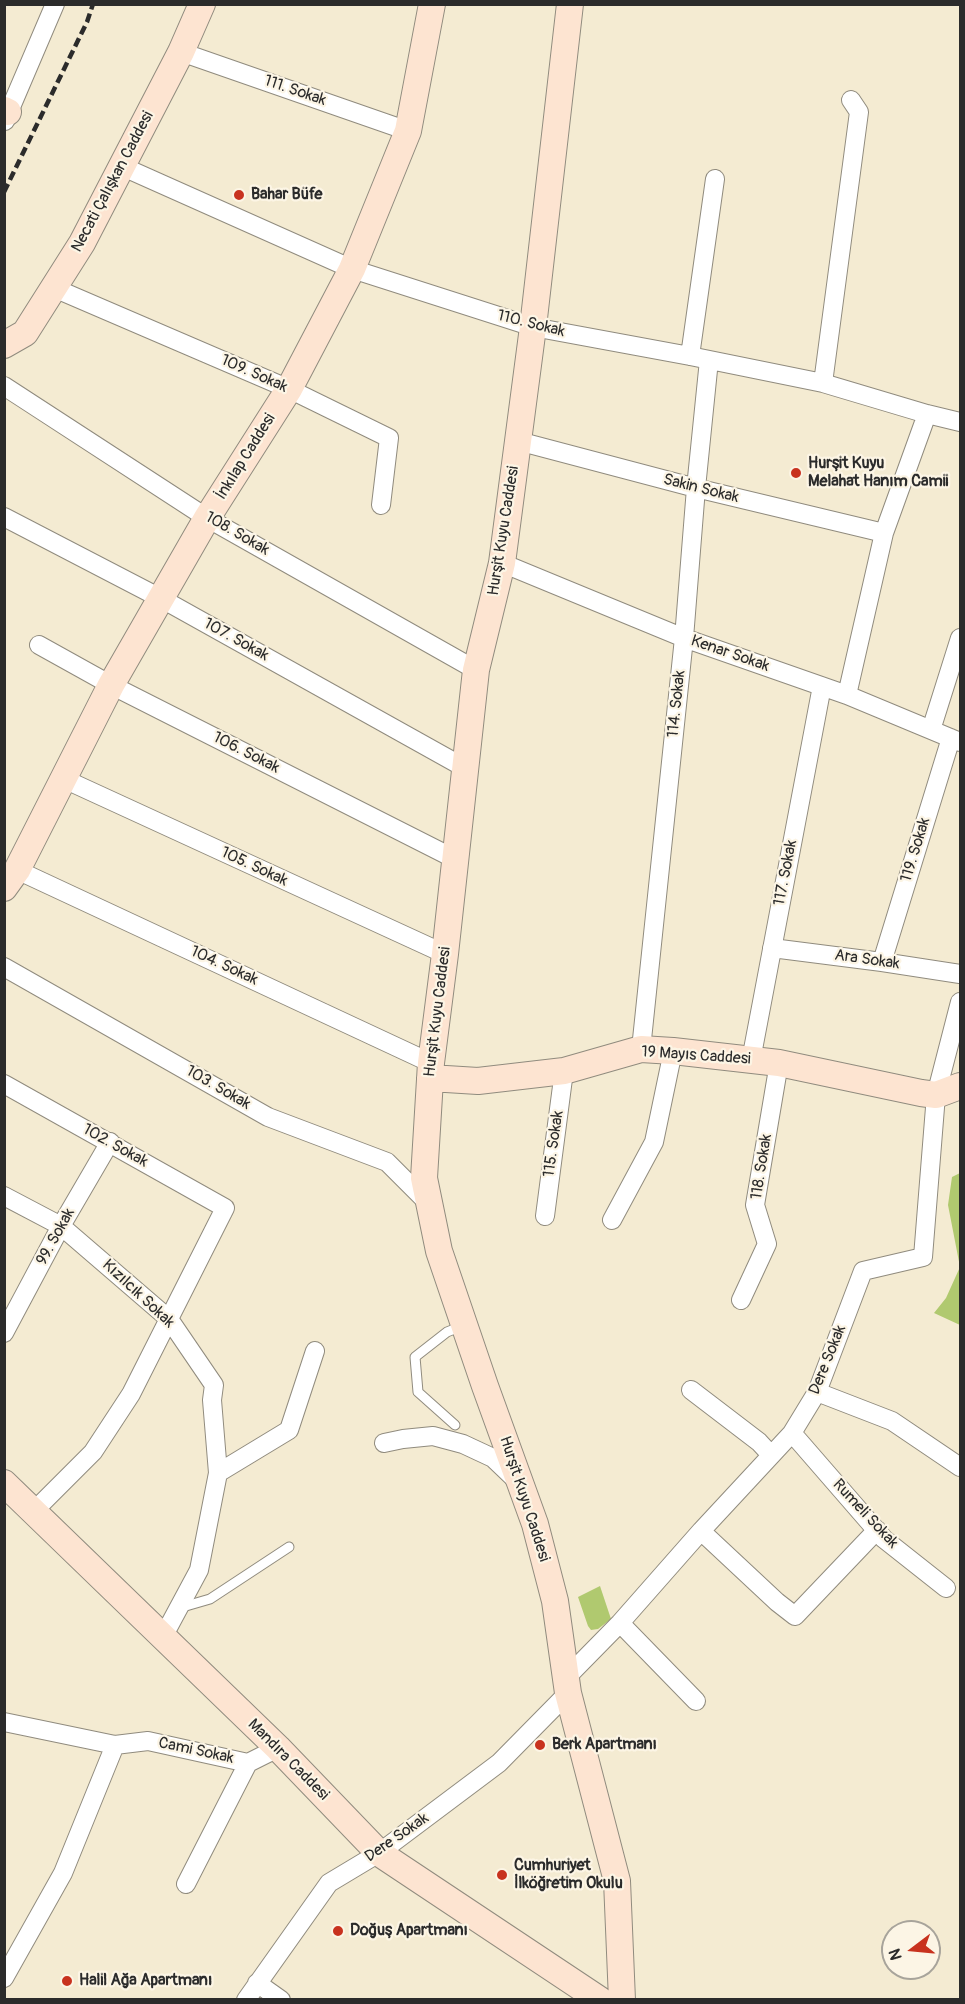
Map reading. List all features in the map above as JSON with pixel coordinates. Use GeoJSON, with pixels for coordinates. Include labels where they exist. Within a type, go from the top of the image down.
{"type":"FeatureCollection","features":[{"type":"Feature","properties":{"kind":"street"},"geometry":{"type":"LineString","coordinates":[[6,115],[55,4]]}},
{"type":"Feature","properties":{"kind":"street","name":"Necati Çalışkan Caddesi"},"geometry":{"type":"LineString","coordinates":[[4,345],[25,333],[82,243],[181,51],[202,4]]}},
{"type":"Feature","properties":{"kind":"street","name":"İnkılap Caddesi"},"geometry":{"type":"LineString","coordinates":[[11,879],[111,685],[207,518],[289,389],[352,269],[408,131],[432,4]]}},
{"type":"Feature","properties":{"kind":"street","name":"Hurşit Kuyu Caddesi"},"geometry":{"type":"LineString","coordinates":[[570,4],[533,327],[502,563],[476,669],[430,1070],[424,1178],[439,1251],[535,1524],[555,1601],[566,1686],[617,1881],[622,2000]]}},
{"type":"Feature","properties":{"kind":"street","name":"111. Sokak"},"geometry":{"type":"LineString","coordinates":[[181,51],[408,131]]}},
{"type":"Feature","properties":{"kind":"street"},"geometry":{"type":"LineString","coordinates":[[822,384],[859,112],[851,100]]}},
{"type":"Feature","properties":{"kind":"street","name":"110. Sokak"},"geometry":{"type":"LineString","coordinates":[[121,166],[352,269],[533,327],[690,356],[822,384],[960,422]]}},
{"type":"Feature","properties":{"kind":"street"},"geometry":{"type":"LineString","coordinates":[[690,356],[715,179]]}},
{"type":"Feature","properties":{"kind":"street","name":"109. Sokak"},"geometry":{"type":"LineString","coordinates":[[54,288],[289,389],[389,438],[381,505]]}},
{"type":"Feature","properties":{"kind":"street","name":"114. Sokak"},"geometry":{"type":"LineString","coordinates":[[641,1049],[684,638],[709,360]]}},
{"type":"Feature","properties":{"kind":"street","name":"108. Sokak"},"geometry":{"type":"LineString","coordinates":[[4,386],[207,518],[476,669]]}},
{"type":"Feature","properties":{"kind":"street"},"geometry":{"type":"LineString","coordinates":[[847,695],[884,533],[927,414]]}},
{"type":"Feature","properties":{"kind":"street","name":"Sakin Sokak"},"geometry":{"type":"LineString","coordinates":[[518,441],[696,488],[884,533]]}},
{"type":"Feature","properties":{"kind":"street","name":"107. Sokak"},"geometry":{"type":"LineString","coordinates":[[4,517],[162,599],[465,768]]}},
{"type":"Feature","properties":{"kind":"street","name":"Kenar Sokak"},"geometry":{"type":"LineString","coordinates":[[502,563],[684,638],[847,695],[956,740]]}},
{"type":"Feature","properties":{"kind":"street"},"geometry":{"type":"LineString","coordinates":[[931,730],[960,638]]}},
{"type":"Feature","properties":{"kind":"street","name":"106. Sokak"},"geometry":{"type":"LineString","coordinates":[[39,645],[111,685],[455,859]]}},
{"type":"Feature","properties":{"kind":"street","name":"117. Sokak"},"geometry":{"type":"LineString","coordinates":[[751,1060],[822,686]]}},
{"type":"Feature","properties":{"kind":"street","name":"119. Sokak"},"geometry":{"type":"LineString","coordinates":[[882,962],[956,740]]}},
{"type":"Feature","properties":{"kind":"street","name":"105. Sokak"},"geometry":{"type":"LineString","coordinates":[[64,779],[445,954]]}},
{"type":"Feature","properties":{"kind":"street","name":"104. Sokak"},"geometry":{"type":"LineString","coordinates":[[11,879],[430,1070]]}},
{"type":"Feature","properties":{"kind":"street","name":"Ara Sokak"},"geometry":{"type":"LineString","coordinates":[[772,948],[960,974]]}},
{"type":"Feature","properties":{"kind":"street","name":"103. Sokak"},"geometry":{"type":"LineString","coordinates":[[4,967],[268,1117],[387,1162],[430,1205]]}},
{"type":"Feature","properties":{"kind":"street","name":"Dere Sokak"},"geometry":{"type":"LineString","coordinates":[[246,2000],[329,1883],[379,1853],[500,1764],[701,1531],[792,1433],[817,1392],[863,1271],[923,1257],[936,1095],[960,1002]]}},
{"type":"Feature","properties":{"kind":"street","name":"19 Mayıs Caddesi"},"geometry":{"type":"LineString","coordinates":[[430,1070],[478,1081],[564,1071],[641,1049],[779,1063],[936,1095]]}},
{"type":"Feature","properties":{"kind":"street"},"geometry":{"type":"LineString","coordinates":[[612,1220],[654,1142],[673,1051]]}},
{"type":"Feature","properties":{"kind":"street","name":"118. Sokak"},"geometry":{"type":"LineString","coordinates":[[741,1300],[767,1244],[755,1205],[779,1063]]}},
{"type":"Feature","properties":{"kind":"street","name":"115. Sokak"},"geometry":{"type":"LineString","coordinates":[[545,1216],[564,1071]]}},
{"type":"Feature","properties":{"kind":"street","name":"102. Sokak"},"geometry":{"type":"LineString","coordinates":[[4,1084],[225,1208],[169,1319]]}},
{"type":"Feature","properties":{"kind":"street"},"geometry":{"type":"LineString","coordinates":[[936,1095],[960,1086]]}},
{"type":"Feature","properties":{"kind":"street","name":"99. Sokak"},"geometry":{"type":"LineString","coordinates":[[4,1333],[61,1226],[110,1142]]}},
{"type":"Feature","properties":{"kind":"street","name":"Kızılcık Sokak"},"geometry":{"type":"LineString","coordinates":[[4,1196],[61,1226],[169,1319],[214,1385],[212,1400],[218,1473],[199,1570],[177,1608],[164,1637]]}},
{"type":"Feature","properties":{"kind":"street"},"geometry":{"type":"LineString","coordinates":[[33,1512],[93,1452],[131,1394],[169,1319]]}},
{"type":"Feature","properties":{"kind":"street"},"geometry":{"type":"LineString","coordinates":[[218,1473],[289,1430],[315,1351]]}},
{"type":"Feature","properties":{"kind":"street"},"geometry":{"type":"LineString","coordinates":[[691,1390],[759,1442],[771,1455]]}},
{"type":"Feature","properties":{"kind":"street"},"geometry":{"type":"LineString","coordinates":[[817,1392],[892,1421],[960,1467]]}},
{"type":"Feature","properties":{"kind":"street","name":"Rumeli Sokak"},"geometry":{"type":"LineString","coordinates":[[792,1433],[884,1539],[946,1588]]}},
{"type":"Feature","properties":{"kind":"street"},"geometry":{"type":"LineString","coordinates":[[384,1443],[404,1438],[433,1436],[463,1444],[494,1458],[521,1485]]}},
{"type":"Feature","properties":{"kind":"street","name":"Mandıra Caddesi"},"geometry":{"type":"LineString","coordinates":[[4,1483],[278,1749],[379,1853],[600,2000]]}},
{"type":"Feature","properties":{"kind":"street"},"geometry":{"type":"LineString","coordinates":[[701,1531],[795,1616],[877,1530]]}},
{"type":"Feature","properties":{"kind":"street"},"geometry":{"type":"LineString","coordinates":[[620,1623],[696,1701]]}},
{"type":"Feature","properties":{"kind":"street","name":"Cami Sokak"},"geometry":{"type":"LineString","coordinates":[[4,1722],[115,1744],[148,1741],[249,1762],[278,1749]]}},
{"type":"Feature","properties":{"kind":"street"},"geometry":{"type":"LineString","coordinates":[[4,1978],[63,1873],[115,1744]]}},
{"type":"Feature","properties":{"kind":"street"},"geometry":{"type":"LineString","coordinates":[[186,1884],[249,1762]]}},
{"type":"Feature","properties":{"kind":"street"},"geometry":{"type":"LineString","coordinates":[[257,1983],[281,2000]]}},
{"type":"Feature","properties":{"kind":"lane"},"geometry":{"type":"LineString","coordinates":[[455,1425],[418,1392],[415,1357],[447,1332],[464,1325]]}},
{"type":"Feature","properties":{"kind":"lane"},"geometry":{"type":"LineString","coordinates":[[177,1608],[210,1599],[289,1547]]}},
{"type":"Feature","properties":{"kind":"green space"},"geometry":{"type":"Polygon","coordinates":[[[960,1173],[960,1267],[948,1205],[952,1177],[960,1173]]]}},
{"type":"Feature","properties":{"kind":"green space"},"geometry":{"type":"Polygon","coordinates":[[[960,1267],[960,1325],[934,1313],[946,1298],[960,1267]]]}},
{"type":"Feature","properties":{"kind":"green space"},"geometry":{"type":"Polygon","coordinates":[[[600,1586],[611,1619],[598,1629],[591,1630],[578,1597],[600,1586]]]}},
{"type":"Feature","properties":{"kind":"railway"},"geometry":{"type":"LineString","coordinates":[[4,192],[87,22],[93,4]]}},
{"type":"Feature","properties":{"kind":"place","name":"Bahar Büfe"},"geometry":{"type":"Point","coordinates":[239,195]}},
{"type":"Feature","properties":{"kind":"place","name":"Hurşit Kuyu Melahat Hanım Camii"},"geometry":{"type":"Point","coordinates":[796,473]}},
{"type":"Feature","properties":{"kind":"place","name":"Berk Apartmanı"},"geometry":{"type":"Point","coordinates":[540,1745]}},
{"type":"Feature","properties":{"kind":"place","name":"Cumhuriyet İlköğretim Okulu"},"geometry":{"type":"Point","coordinates":[502,1875]}},
{"type":"Feature","properties":{"kind":"place","name":"Doğuş Apartmanı"},"geometry":{"type":"Point","coordinates":[338,1931]}},
{"type":"Feature","properties":{"kind":"place","name":"Halil Ağa Apartmanı"},"geometry":{"type":"Point","coordinates":[67,1981]}}]}
